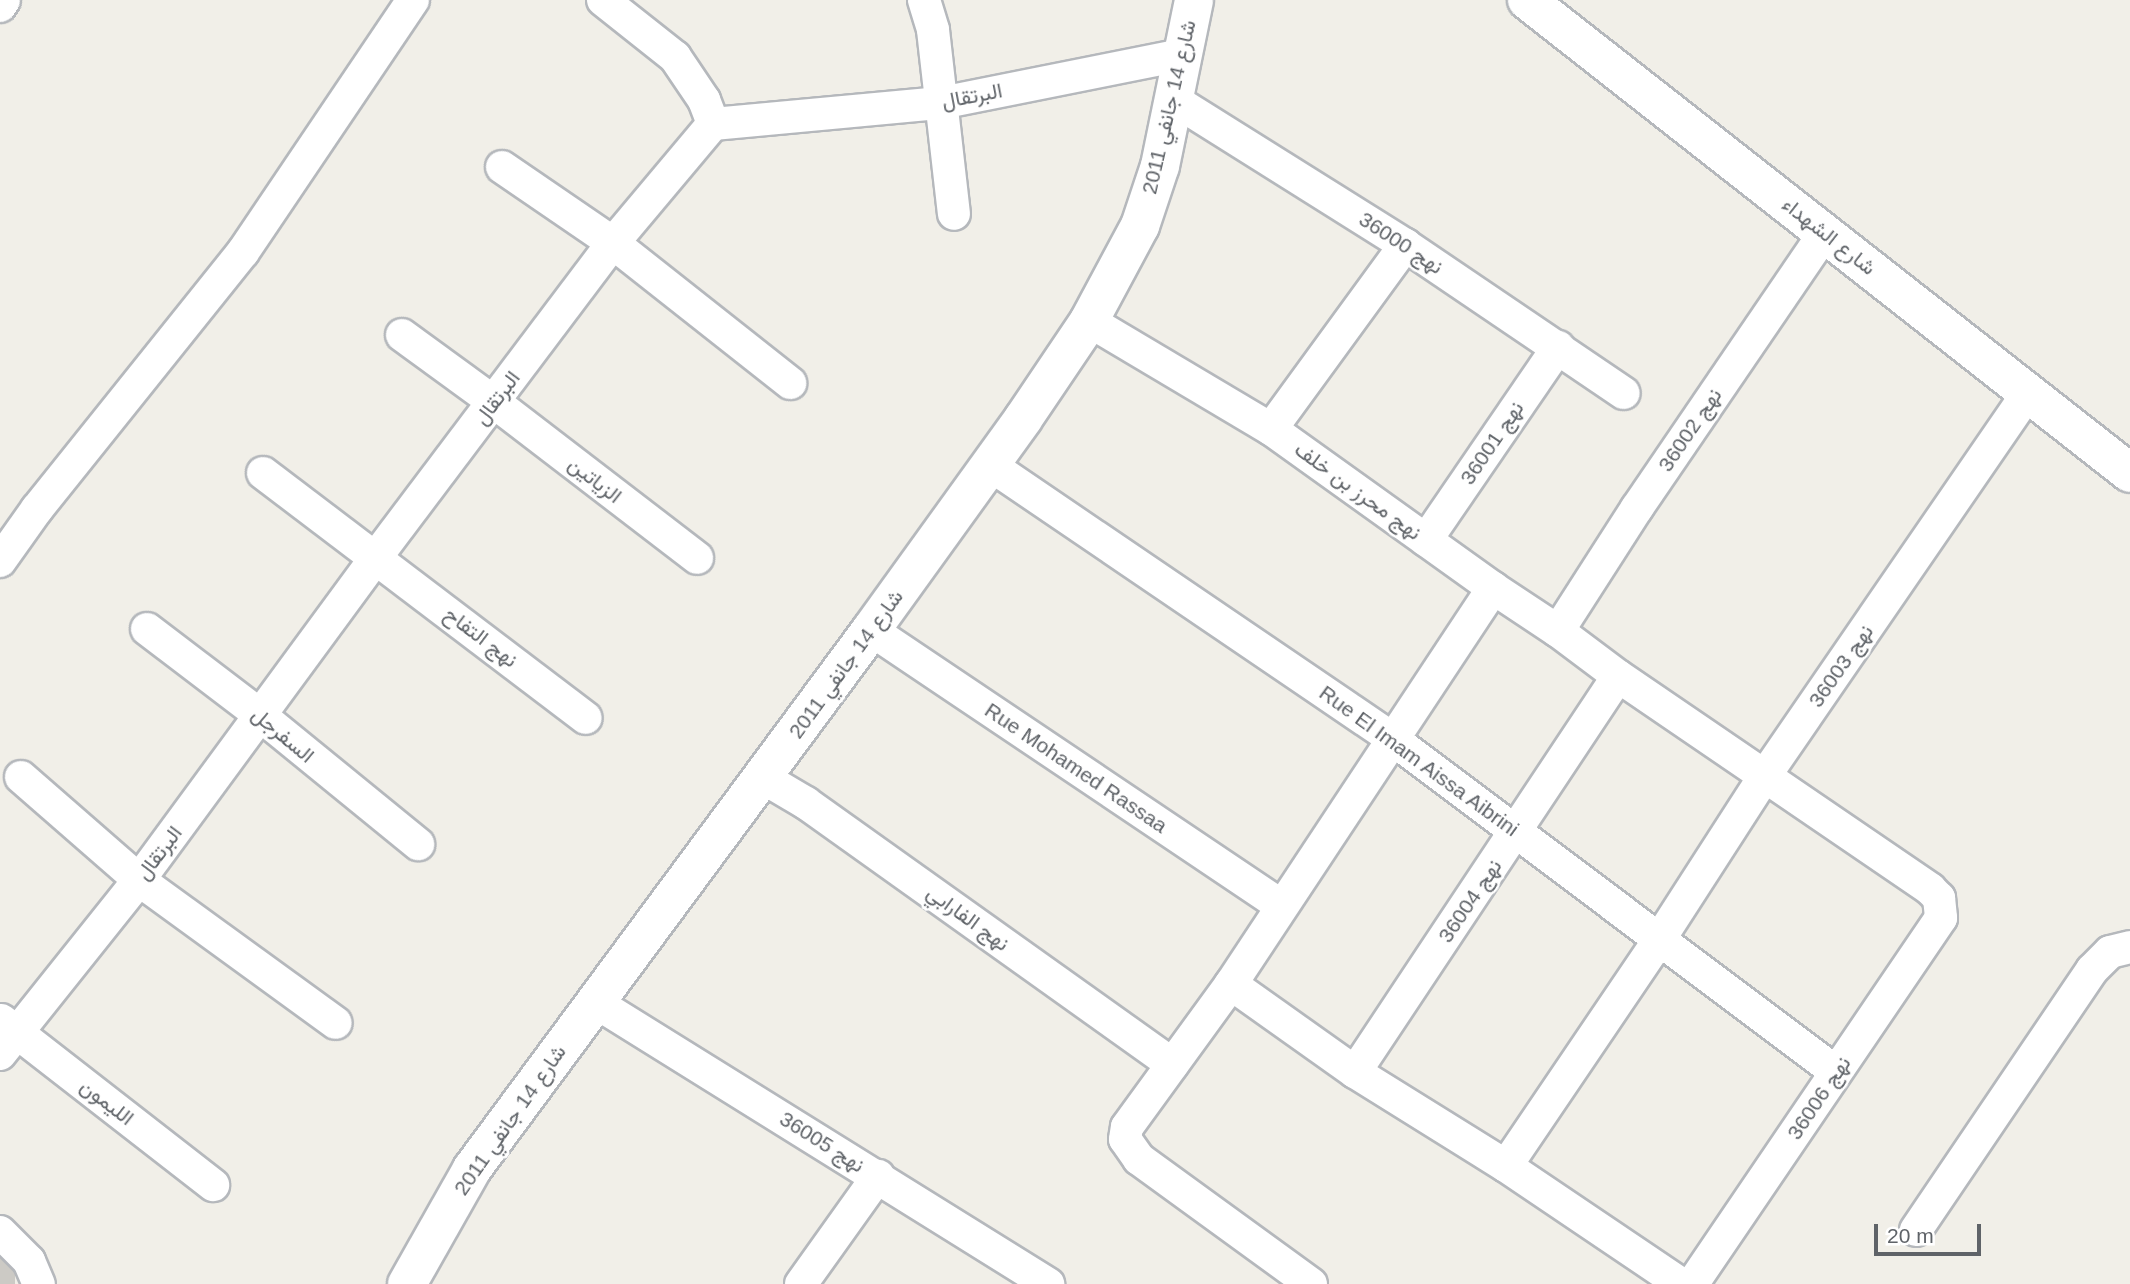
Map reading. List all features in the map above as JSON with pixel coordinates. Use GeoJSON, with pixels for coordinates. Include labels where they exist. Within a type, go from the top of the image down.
{"type":"FeatureCollection","features":[{"type":"Feature","properties":{"kind":"street"},"geometry":{"type":"LineString","coordinates":[[0,6],[4,0]]}},
{"type":"Feature","properties":{"kind":"street"},"geometry":{"type":"LineString","coordinates":[[603,0],[675,57],[704,100],[713,124]]}},
{"type":"Feature","properties":{"kind":"street"},"geometry":{"type":"LineString","coordinates":[[924,0],[933,30],[954,214]]}},
{"type":"Feature","properties":{"kind":"street","name":"شارع 14 جانفي 2011"},"geometry":{"type":"LineString","coordinates":[[407,1284],[472,1169],[871,630],[990,465],[1089,321],[1140,226],[1160,166],[1194,0]]}},
{"type":"Feature","properties":{"kind":"street","name":"شارع الشهداء"},"geometry":{"type":"LineString","coordinates":[[1527,0],[1825,232],[2027,395],[2130,473]]}},
{"type":"Feature","properties":{"kind":"street"},"geometry":{"type":"LineString","coordinates":[[0,561],[37,509],[243,252],[411,1]]}},
{"type":"Feature","properties":{"kind":"street","name":"البرتقال"},"geometry":{"type":"LineString","coordinates":[[5,1035],[139,880],[376,557],[613,243],[713,124],[941,103],[1182,55]]}},
{"type":"Feature","properties":{"kind":"street","name":"نهج 36000"},"geometry":{"type":"LineString","coordinates":[[1174,100],[1405,245],[1624,393]]}},
{"type":"Feature","properties":{"kind":"street"},"geometry":{"type":"LineString","coordinates":[[502,167],[613,243],[790,383]]}},
{"type":"Feature","properties":{"kind":"street","name":"نهج 36002"},"geometry":{"type":"LineString","coordinates":[[1558,631],[1645,496],[1825,232]]}},
{"type":"Feature","properties":{"kind":"street"},"geometry":{"type":"LineString","coordinates":[[1271,429],[1405,245]]}},
{"type":"Feature","properties":{"kind":"street","name":"نهج محرز بن خلف"},"geometry":{"type":"LineString","coordinates":[[1089,321],[1271,429],[1618,676],[1930,888],[1938,898],[1941,910]]}},
{"type":"Feature","properties":{"kind":"street","name":"الزياتين"},"geometry":{"type":"LineString","coordinates":[[402,335],[697,558]]}},
{"type":"Feature","properties":{"kind":"street","name":"نهج 36001"},"geometry":{"type":"LineString","coordinates":[[1426,540],[1558,347]]}},
{"type":"Feature","properties":{"kind":"street","name":"نهج 36003"},"geometry":{"type":"LineString","coordinates":[[1506,1166],[1659,940],[1764,777],[2027,395]]}},
{"type":"Feature","properties":{"kind":"street","name":"Rue El Imam Aissa Aibrini"},"geometry":{"type":"LineString","coordinates":[[990,465],[1391,738],[1836,1072]]}},
{"type":"Feature","properties":{"kind":"street","name":"نهج التفاح"},"geometry":{"type":"LineString","coordinates":[[263,473],[586,718]]}},
{"type":"Feature","properties":{"kind":"street"},"geometry":{"type":"LineString","coordinates":[[1311,1284],[1131,1150],[1125,1139],[1127,1127],[1231,984],[1280,905],[1493,588]]}},
{"type":"Feature","properties":{"kind":"street","name":"السفرجل"},"geometry":{"type":"LineString","coordinates":[[147,629],[261,716],[418,844]]}},
{"type":"Feature","properties":{"kind":"street","name":"Rue Mohamed Rassaa"},"geometry":{"type":"LineString","coordinates":[[871,630],[1280,905]]}},
{"type":"Feature","properties":{"kind":"street","name":"نهج 36004"},"geometry":{"type":"LineString","coordinates":[[1361,1063],[1618,676]]}},
{"type":"Feature","properties":{"kind":"street","name":"نهج الفارابي"},"geometry":{"type":"LineString","coordinates":[[762,777],[806,803],[1171,1064]]}},
{"type":"Feature","properties":{"kind":"street"},"geometry":{"type":"LineString","coordinates":[[21,778],[139,880],[336,1023]]}},
{"type":"Feature","properties":{"kind":"street","name":"نهج 36006"},"geometry":{"type":"LineString","coordinates":[[1692,1284],[1941,918],[1941,910]]}},
{"type":"Feature","properties":{"kind":"street"},"geometry":{"type":"LineString","coordinates":[[1916,1230],[2092,970],[2110,952],[2130,947]]}},
{"type":"Feature","properties":{"kind":"street"},"geometry":{"type":"LineString","coordinates":[[1231,984],[1361,1063],[1506,1166],[1681,1284]]}},
{"type":"Feature","properties":{"kind":"street","name":"نهج 36005"},"geometry":{"type":"LineString","coordinates":[[595,1002],[1048,1284]]}},
{"type":"Feature","properties":{"kind":"street","name":"الليمون"},"geometry":{"type":"LineString","coordinates":[[5,1035],[213,1185]]}},
{"type":"Feature","properties":{"kind":"street"},"geometry":{"type":"LineString","coordinates":[[801,1284],[878,1176]]}},
{"type":"Feature","properties":{"kind":"street"},"geometry":{"type":"LineString","coordinates":[[0,1232],[29,1261],[39,1284]]}},
{"type":"Feature","properties":{"kind":"building"},"geometry":{"type":"Polygon","coordinates":[[[0,1248],[15,1259],[15,1284],[0,1284],[0,1248]]]}}]}
